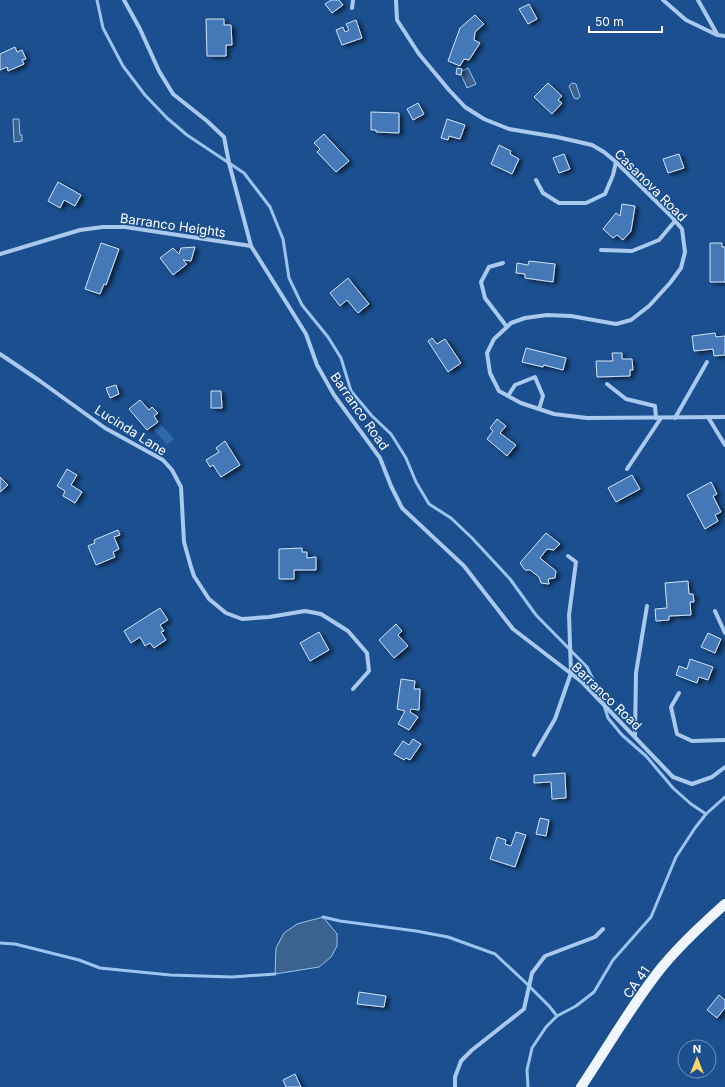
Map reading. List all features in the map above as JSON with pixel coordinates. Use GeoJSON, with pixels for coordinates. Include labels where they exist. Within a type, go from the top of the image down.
{"type":"FeatureCollection","features":[{"type":"Feature","properties":{"kind":"main road","name":"CA 41"},"geometry":{"type":"LineString","coordinates":[[581,1087],[635,1005],[662,968],[689,937],[725,904]]}},
{"type":"Feature","properties":{"kind":"street","name":"Barranco Road"},"geometry":{"type":"LineString","coordinates":[[124,0],[140,29],[159,71],[173,94],[224,136],[229,163],[251,246],[306,334],[317,365],[334,395],[380,458],[391,486],[402,508],[464,566],[513,629],[582,682],[673,777],[692,784],[712,777],[725,767]]}},
{"type":"Feature","properties":{"kind":"street"},"geometry":{"type":"LineString","coordinates":[[352,8],[353,0]]}},
{"type":"Feature","properties":{"kind":"street","name":"Casanova Road"},"geometry":{"type":"LineString","coordinates":[[396,0],[397,20],[419,54],[465,107],[484,119],[509,129],[557,137],[592,145],[604,152],[616,162],[682,229],[685,252],[681,268],[670,283],[649,306],[631,320],[616,324],[571,316],[547,316],[525,318],[511,323],[494,339],[487,353],[490,373],[499,391],[521,403],[554,414],[587,418],[725,417]]}},
{"type":"Feature","properties":{"kind":"street"},"geometry":{"type":"LineString","coordinates":[[663,0],[686,20],[717,35],[725,36]]}},
{"type":"Feature","properties":{"kind":"street"},"geometry":{"type":"LineString","coordinates":[[698,0],[717,35]]}},
{"type":"Feature","properties":{"kind":"street"},"geometry":{"type":"LineString","coordinates":[[536,180],[543,193],[559,203],[586,203],[605,194],[613,176],[616,162]]}},
{"type":"Feature","properties":{"kind":"street"},"geometry":{"type":"LineString","coordinates":[[601,250],[632,251],[659,240],[675,221]]}},
{"type":"Feature","properties":{"kind":"street","name":"Barranco Heights"},"geometry":{"type":"LineString","coordinates":[[0,254],[80,230],[114,226],[251,246]]}},
{"type":"Feature","properties":{"kind":"street"},"geometry":{"type":"LineString","coordinates":[[503,263],[489,267],[482,282],[485,298],[507,327]]}},
{"type":"Feature","properties":{"kind":"street","name":"Lucinda Lane"},"geometry":{"type":"LineString","coordinates":[[0,354],[105,428],[163,460],[172,470],[180,487],[184,542],[194,576],[209,599],[226,613],[242,619],[269,617],[305,611],[321,614],[348,631],[366,653],[369,671],[353,689]]}},
{"type":"Feature","properties":{"kind":"street"},"geometry":{"type":"LineString","coordinates":[[675,418],[707,362]]}},
{"type":"Feature","properties":{"kind":"street"},"geometry":{"type":"LineString","coordinates":[[508,396],[515,385],[535,377],[543,396],[539,409]]}},
{"type":"Feature","properties":{"kind":"street"},"geometry":{"type":"LineString","coordinates":[[607,384],[626,399],[656,406],[658,418],[627,469]]}},
{"type":"Feature","properties":{"kind":"street"},"geometry":{"type":"LineString","coordinates":[[708,417],[725,445]]}},
{"type":"Feature","properties":{"kind":"street"},"geometry":{"type":"LineString","coordinates":[[534,755],[554,718],[571,673],[569,615],[576,562],[568,556]]}},
{"type":"Feature","properties":{"kind":"street"},"geometry":{"type":"LineString","coordinates":[[635,736],[636,673],[647,606]]}},
{"type":"Feature","properties":{"kind":"street"},"geometry":{"type":"LineString","coordinates":[[715,611],[725,633]]}},
{"type":"Feature","properties":{"kind":"street"},"geometry":{"type":"LineString","coordinates":[[679,693],[671,707],[677,734],[692,741],[725,740]]}},
{"type":"Feature","properties":{"kind":"street"},"geometry":{"type":"LineString","coordinates":[[455,1087],[455,1077],[461,1061],[472,1050],[524,1009],[532,973],[545,956],[596,937],[603,929]]}},
{"type":"Feature","properties":{"kind":"shaded area"},"geometry":{"type":"Polygon","coordinates":[[[468,68],[476,84],[467,88],[460,72],[468,68]]]}},
{"type":"Feature","properties":{"kind":"shaded area"},"geometry":{"type":"Polygon","coordinates":[[[572,83],[576,84],[580,96],[578,99],[574,98],[569,86],[572,83]]]}},
{"type":"Feature","properties":{"kind":"shaded area"},"geometry":{"type":"Polygon","coordinates":[[[13,119],[19,119],[22,141],[14,142],[13,119]]]}},
{"type":"Feature","properties":{"kind":"shaded area"},"geometry":{"type":"Polygon","coordinates":[[[160,423],[174,439],[167,445],[153,429],[160,423]]]}},
{"type":"Feature","properties":{"kind":"shaded area"},"geometry":{"type":"Polygon","coordinates":[[[323,917],[337,934],[337,946],[331,957],[319,967],[275,974],[276,948],[284,933],[297,924],[323,917]]]}},
{"type":"Feature","properties":{"kind":"building"},"geometry":{"type":"Polygon","coordinates":[[[331,0],[339,0],[343,5],[332,13],[325,4],[331,0]]]}},
{"type":"Feature","properties":{"kind":"building"},"geometry":{"type":"Polygon","coordinates":[[[529,4],[537,19],[528,24],[519,9],[529,4]]]}},
{"type":"Feature","properties":{"kind":"building"},"geometry":{"type":"Polygon","coordinates":[[[475,15],[484,24],[475,32],[474,40],[480,43],[469,60],[464,59],[460,66],[448,61],[460,28],[475,15]]]}},
{"type":"Feature","properties":{"kind":"building"},"geometry":{"type":"Polygon","coordinates":[[[206,19],[224,19],[224,25],[231,25],[232,45],[226,45],[226,56],[207,56],[206,19]]]}},
{"type":"Feature","properties":{"kind":"building"},"geometry":{"type":"Polygon","coordinates":[[[356,20],[362,38],[342,45],[336,30],[343,27],[345,32],[349,30],[346,24],[356,20]]]}},
{"type":"Feature","properties":{"kind":"building"},"geometry":{"type":"Polygon","coordinates":[[[15,47],[17,52],[22,50],[26,59],[22,60],[24,64],[8,71],[7,67],[0,70],[0,54],[15,47]]]}},
{"type":"Feature","properties":{"kind":"building"},"geometry":{"type":"Polygon","coordinates":[[[457,68],[462,69],[461,75],[456,74],[457,68]]]}},
{"type":"Feature","properties":{"kind":"building"},"geometry":{"type":"Polygon","coordinates":[[[548,83],[562,96],[558,100],[562,103],[552,114],[534,97],[548,83]]]}},
{"type":"Feature","properties":{"kind":"building"},"geometry":{"type":"Polygon","coordinates":[[[418,103],[424,114],[413,120],[407,109],[418,103]]]}},
{"type":"Feature","properties":{"kind":"building"},"geometry":{"type":"Polygon","coordinates":[[[371,112],[399,113],[399,133],[376,132],[376,130],[371,130],[371,112]]]}},
{"type":"Feature","properties":{"kind":"building"},"geometry":{"type":"Polygon","coordinates":[[[447,119],[465,125],[460,139],[449,136],[448,140],[441,138],[447,119]]]}},
{"type":"Feature","properties":{"kind":"building"},"geometry":{"type":"Polygon","coordinates":[[[324,134],[349,161],[336,172],[317,152],[320,149],[314,143],[324,134]]]}},
{"type":"Feature","properties":{"kind":"building"},"geometry":{"type":"Polygon","coordinates":[[[499,145],[511,151],[510,154],[519,159],[512,174],[491,164],[499,145]]]}},
{"type":"Feature","properties":{"kind":"building"},"geometry":{"type":"Polygon","coordinates":[[[564,154],[570,169],[559,173],[553,158],[564,154]]]}},
{"type":"Feature","properties":{"kind":"building"},"geometry":{"type":"Polygon","coordinates":[[[679,154],[684,168],[668,173],[663,159],[679,154]]]}},
{"type":"Feature","properties":{"kind":"building"},"geometry":{"type":"Polygon","coordinates":[[[58,182],[81,195],[75,206],[64,200],[60,208],[48,201],[58,182]]]}},
{"type":"Feature","properties":{"kind":"building"},"geometry":{"type":"Polygon","coordinates":[[[622,204],[635,206],[631,231],[623,240],[617,235],[613,238],[603,229],[616,213],[620,216],[622,204]]]}},
{"type":"Feature","properties":{"kind":"building"},"geometry":{"type":"Polygon","coordinates":[[[101,243],[119,249],[106,285],[104,284],[100,294],[85,289],[101,243]]]}},
{"type":"Feature","properties":{"kind":"building"},"geometry":{"type":"Polygon","coordinates":[[[710,243],[722,243],[722,247],[725,247],[725,282],[710,282],[710,243]]]}},
{"type":"Feature","properties":{"kind":"building"},"geometry":{"type":"Polygon","coordinates":[[[195,247],[191,261],[183,260],[187,264],[173,275],[160,258],[173,248],[179,254],[181,248],[195,247]]]}},
{"type":"Feature","properties":{"kind":"building"},"geometry":{"type":"Polygon","coordinates":[[[529,261],[555,264],[553,282],[525,278],[525,274],[516,273],[517,263],[528,265],[529,261]]]}},
{"type":"Feature","properties":{"kind":"building"},"geometry":{"type":"Polygon","coordinates":[[[348,278],[369,304],[358,313],[347,300],[340,306],[330,293],[348,278]]]}},
{"type":"Feature","properties":{"kind":"building"},"geometry":{"type":"Polygon","coordinates":[[[715,333],[716,337],[725,336],[725,355],[714,356],[713,349],[694,351],[692,336],[715,333]]]}},
{"type":"Feature","properties":{"kind":"building"},"geometry":{"type":"Polygon","coordinates":[[[432,338],[437,344],[445,339],[461,363],[448,372],[428,341],[432,338]]]}},
{"type":"Feature","properties":{"kind":"building"},"geometry":{"type":"Polygon","coordinates":[[[526,348],[566,358],[563,370],[544,365],[543,367],[522,362],[526,348]]]}},
{"type":"Feature","properties":{"kind":"building"},"geometry":{"type":"Polygon","coordinates":[[[612,353],[622,353],[622,359],[632,359],[633,370],[630,370],[630,376],[597,377],[596,361],[613,361],[612,353]]]}},
{"type":"Feature","properties":{"kind":"building"},"geometry":{"type":"Polygon","coordinates":[[[116,385],[119,394],[110,398],[106,388],[116,385]]]}},
{"type":"Feature","properties":{"kind":"building"},"geometry":{"type":"Polygon","coordinates":[[[211,391],[221,391],[222,408],[211,408],[211,391]]]}},
{"type":"Feature","properties":{"kind":"building"},"geometry":{"type":"Polygon","coordinates":[[[140,400],[149,410],[152,407],[158,413],[154,416],[158,422],[147,430],[129,409],[140,400]]]}},
{"type":"Feature","properties":{"kind":"building"},"geometry":{"type":"Polygon","coordinates":[[[497,419],[506,426],[500,433],[516,445],[507,456],[487,439],[493,431],[490,428],[497,419]]]}},
{"type":"Feature","properties":{"kind":"building"},"geometry":{"type":"Polygon","coordinates":[[[225,441],[240,465],[221,477],[213,465],[210,467],[206,460],[219,452],[216,448],[225,441]]]}},
{"type":"Feature","properties":{"kind":"building"},"geometry":{"type":"Polygon","coordinates":[[[67,469],[77,475],[71,485],[82,492],[75,503],[63,496],[65,491],[57,486],[67,469]]]}},
{"type":"Feature","properties":{"kind":"building"},"geometry":{"type":"Polygon","coordinates":[[[632,475],[640,489],[616,502],[608,488],[632,475]]]}},
{"type":"Feature","properties":{"kind":"building"},"geometry":{"type":"Polygon","coordinates":[[[0,477],[8,485],[0,492],[0,477]]]}},
{"type":"Feature","properties":{"kind":"building"},"geometry":{"type":"Polygon","coordinates":[[[711,482],[717,494],[713,496],[721,512],[715,515],[718,521],[705,529],[687,495],[711,482]]]}},
{"type":"Feature","properties":{"kind":"building"},"geometry":{"type":"Polygon","coordinates":[[[118,530],[120,535],[114,537],[119,549],[113,552],[115,557],[96,565],[88,546],[95,543],[94,540],[118,530]]]}},
{"type":"Feature","properties":{"kind":"building"},"geometry":{"type":"Polygon","coordinates":[[[546,533],[560,544],[554,550],[547,549],[540,558],[556,571],[555,578],[548,579],[549,584],[541,583],[539,577],[530,570],[525,570],[520,563],[546,533]]]}},
{"type":"Feature","properties":{"kind":"building"},"geometry":{"type":"Polygon","coordinates":[[[302,548],[302,552],[307,552],[307,558],[316,557],[316,570],[294,570],[294,579],[279,579],[279,549],[302,548]]]}},
{"type":"Feature","properties":{"kind":"building"},"geometry":{"type":"Polygon","coordinates":[[[688,581],[689,594],[693,594],[694,602],[690,602],[691,615],[669,616],[669,620],[656,621],[655,609],[667,608],[665,583],[688,581]]]}},
{"type":"Feature","properties":{"kind":"building"},"geometry":{"type":"Polygon","coordinates":[[[160,608],[168,620],[160,625],[164,631],[161,632],[166,640],[154,648],[150,643],[145,646],[140,637],[131,643],[124,631],[160,608]]]}},
{"type":"Feature","properties":{"kind":"building"},"geometry":{"type":"Polygon","coordinates":[[[396,624],[402,631],[398,635],[408,646],[394,658],[379,640],[396,624]]]}},
{"type":"Feature","properties":{"kind":"building"},"geometry":{"type":"Polygon","coordinates":[[[319,632],[329,650],[310,661],[300,643],[319,632]]]}},
{"type":"Feature","properties":{"kind":"building"},"geometry":{"type":"Polygon","coordinates":[[[708,633],[721,639],[715,653],[701,647],[708,633]]]}},
{"type":"Feature","properties":{"kind":"building"},"geometry":{"type":"Polygon","coordinates":[[[690,659],[713,667],[708,680],[699,677],[697,683],[676,675],[679,666],[687,669],[690,659]]]}},
{"type":"Feature","properties":{"kind":"building"},"geometry":{"type":"Polygon","coordinates":[[[401,679],[415,681],[414,689],[420,689],[419,710],[411,709],[410,712],[418,717],[409,730],[398,724],[405,711],[397,709],[401,679]]]}},
{"type":"Feature","properties":{"kind":"building"},"geometry":{"type":"Polygon","coordinates":[[[413,739],[421,744],[410,760],[406,758],[404,760],[394,754],[403,741],[409,745],[413,739]]]}},
{"type":"Feature","properties":{"kind":"building"},"geometry":{"type":"Polygon","coordinates":[[[565,773],[566,798],[552,799],[551,782],[534,783],[534,775],[565,773]]]}},
{"type":"Feature","properties":{"kind":"building"},"geometry":{"type":"Polygon","coordinates":[[[540,818],[549,820],[546,836],[536,834],[540,818]]]}},
{"type":"Feature","properties":{"kind":"building"},"geometry":{"type":"Polygon","coordinates":[[[516,832],[526,835],[515,867],[490,859],[497,837],[506,840],[505,844],[511,846],[516,832]]]}},
{"type":"Feature","properties":{"kind":"building"},"geometry":{"type":"Polygon","coordinates":[[[359,992],[386,996],[384,1007],[357,1004],[359,992]]]}},
{"type":"Feature","properties":{"kind":"building"},"geometry":{"type":"Polygon","coordinates":[[[719,995],[725,1000],[725,1008],[717,1018],[707,1010],[719,995]]]}},
{"type":"Feature","properties":{"kind":"building"},"geometry":{"type":"Polygon","coordinates":[[[295,1074],[301,1087],[286,1087],[283,1080],[295,1074]]]}},
{"type":"Feature","properties":{"kind":"waterway"},"geometry":{"type":"LineString","coordinates":[[97,0],[103,28],[123,66],[145,95],[167,118],[187,135],[244,173],[270,207],[283,239],[289,278],[302,305],[328,337],[341,358],[351,391],[372,416],[391,434],[406,458],[416,482],[429,504],[451,518],[510,579],[536,615],[587,667],[601,696],[608,718],[622,735],[646,756],[673,788],[691,804],[706,814]]}},
{"type":"Feature","properties":{"kind":"waterway"},"geometry":{"type":"LineString","coordinates":[[528,1087],[527,1070],[532,1048],[546,1027],[557,1016],[576,1006],[594,992],[613,960],[651,917],[676,857],[695,828],[706,814],[725,797]]}},
{"type":"Feature","properties":{"kind":"waterway"},"geometry":{"type":"LineString","coordinates":[[323,917],[340,921],[416,931],[448,937],[495,954],[525,982],[557,1016]]}},
{"type":"Feature","properties":{"kind":"waterway"},"geometry":{"type":"LineString","coordinates":[[0,943],[15,944],[79,960],[100,968],[170,975],[232,977],[275,974]]}}]}
